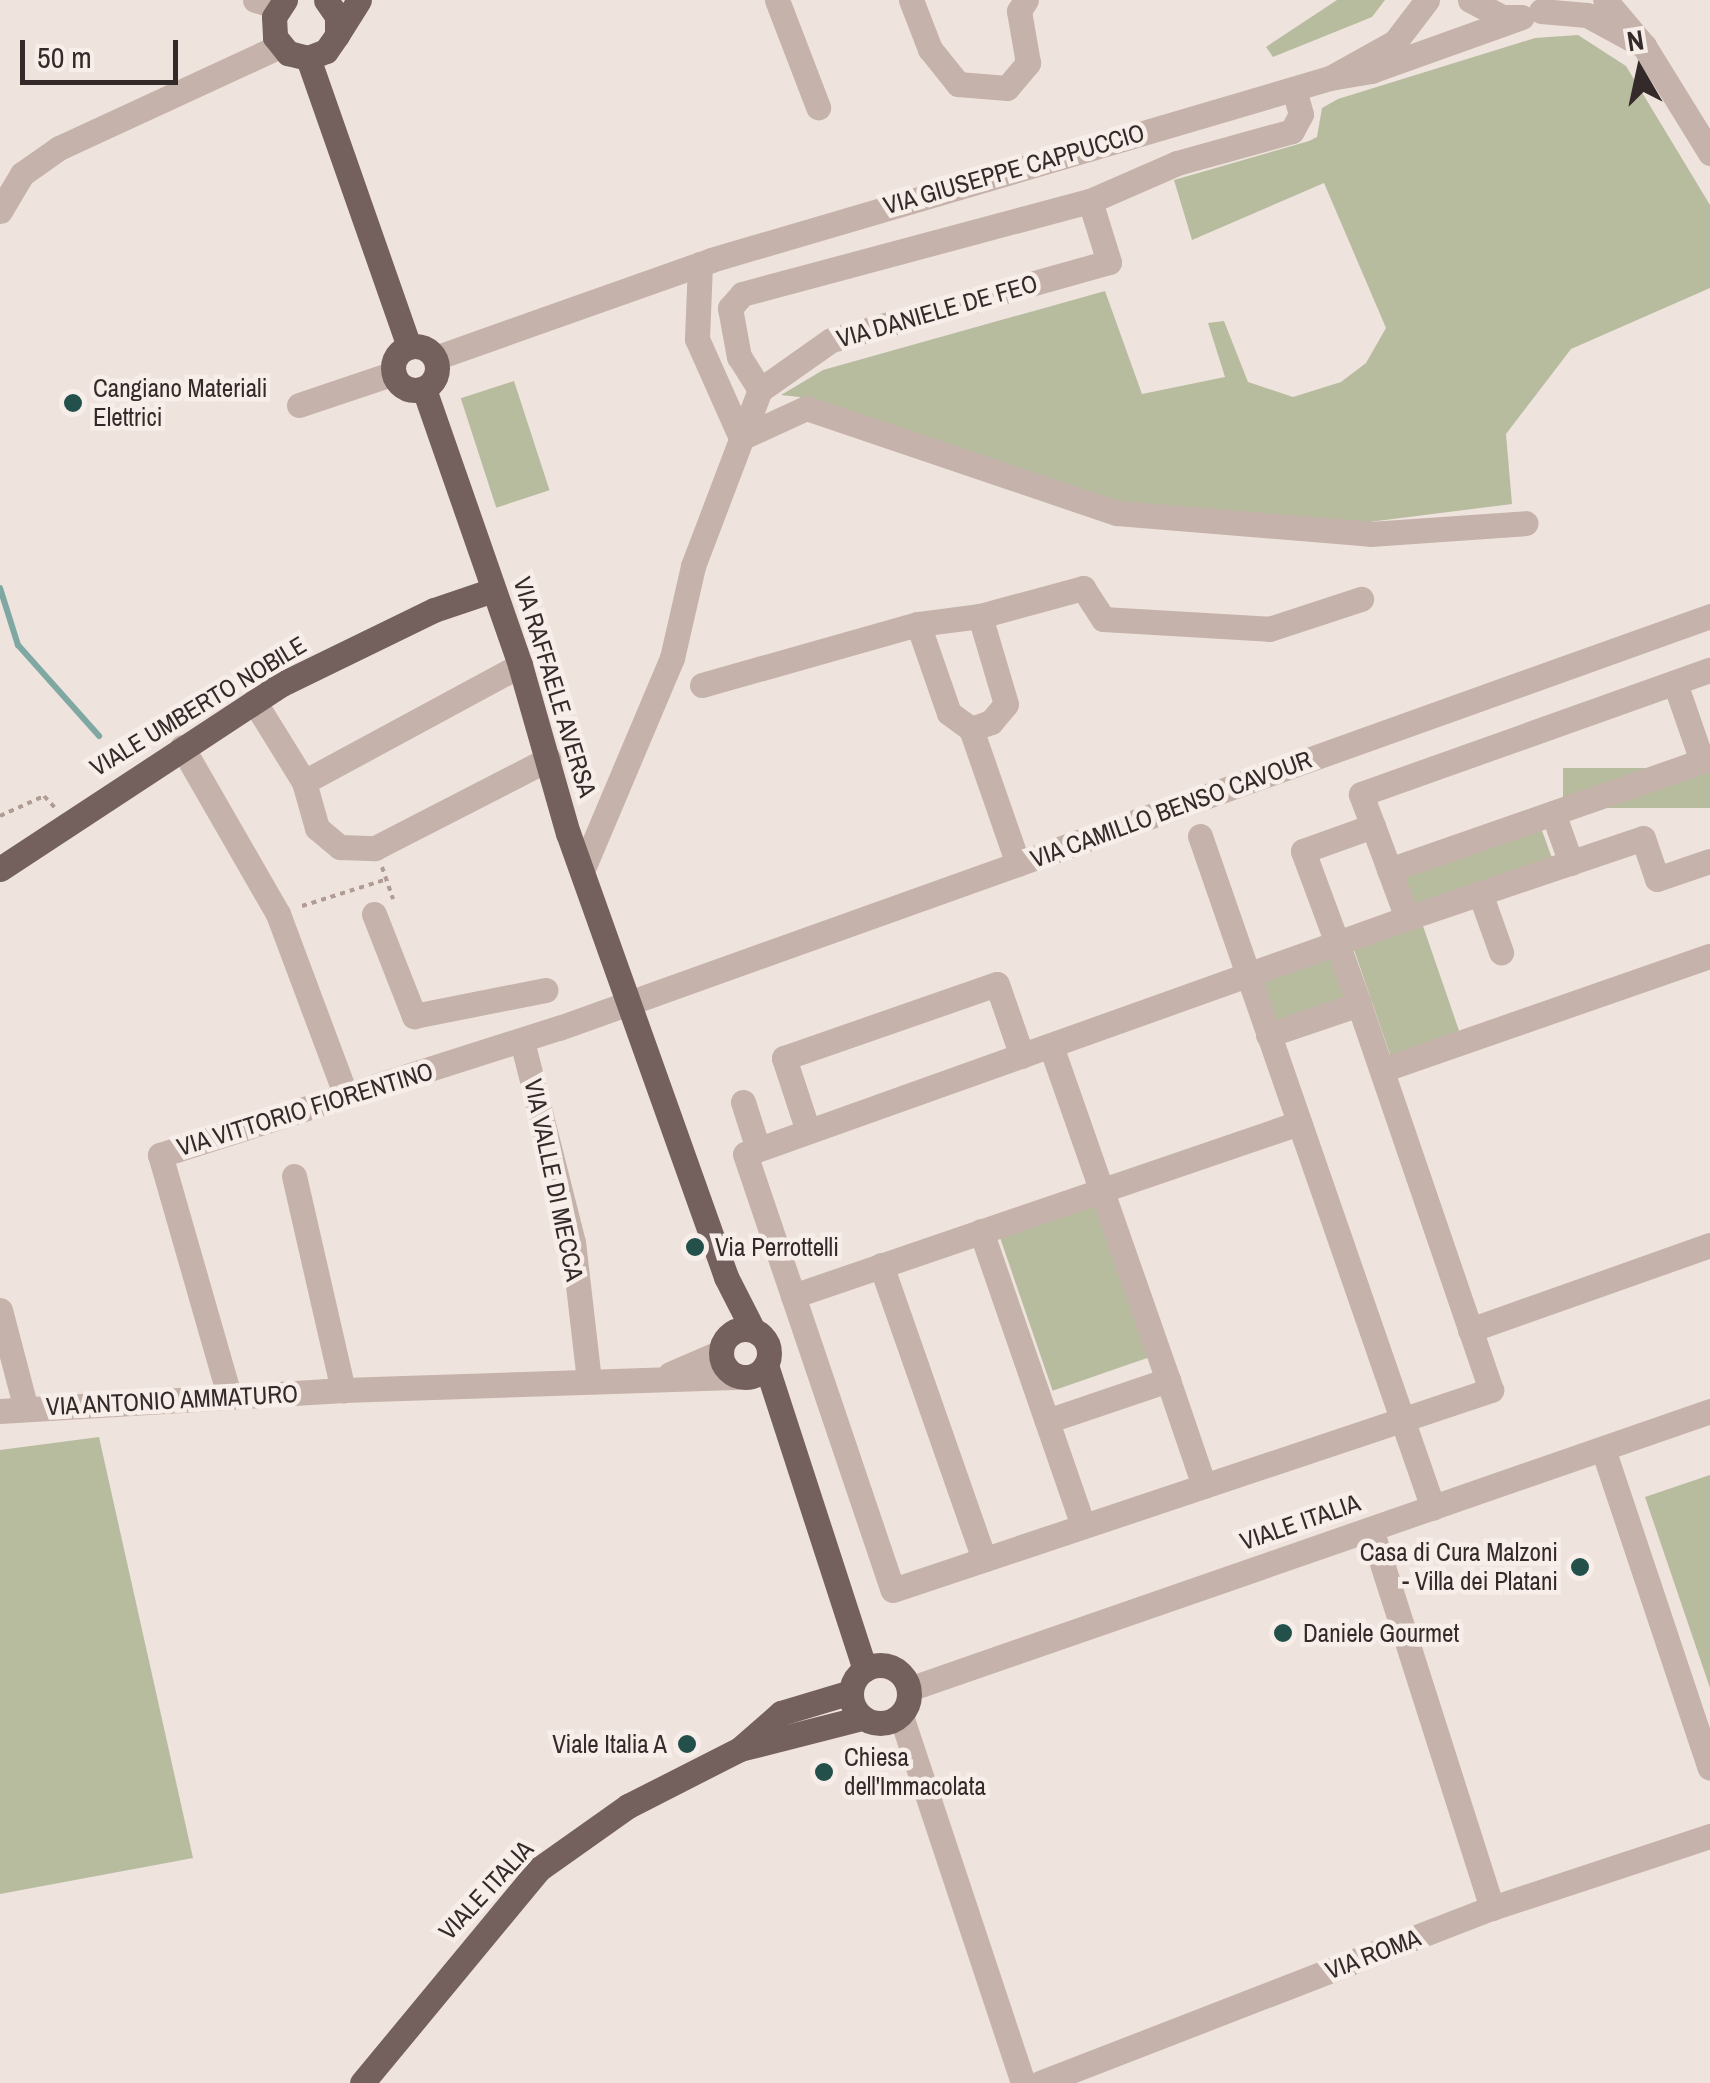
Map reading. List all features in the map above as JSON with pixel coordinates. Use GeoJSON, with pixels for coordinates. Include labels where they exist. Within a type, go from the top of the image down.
{"type":"FeatureCollection","features":[{"type":"Feature","properties":{"kind":"main road"},"geometry":{"type":"LineString","coordinates":[[326,0],[337,16],[336,35]]}},
{"type":"Feature","properties":{"kind":"main road"},"geometry":{"type":"LineString","coordinates":[[273,2],[273,27],[280,46],[308,58],[326,51],[359,0]]}},
{"type":"Feature","properties":{"kind":"main road"},"geometry":{"type":"LineString","coordinates":[[308,58],[409,347],[435,358],[436,377],[424,388],[408,389],[394,373],[398,354],[409,347]]}},
{"type":"Feature","properties":{"kind":"main road","name":"VIA RAFFAELE AVERSA"},"geometry":{"type":"LineString","coordinates":[[424,388],[520,665],[582,870],[726,1277],[736,1338]]}},
{"type":"Feature","properties":{"kind":"main road","name":"VIALE UMBERTO NOBILE"},"geometry":{"type":"LineString","coordinates":[[0,869],[254,702],[434,610],[492,590]]}},
{"type":"Feature","properties":{"kind":"main road"},"geometry":{"type":"LineString","coordinates":[[753,1373],[768,1343],[736,1338],[726,1368],[753,1373],[782,1405],[865,1669],[851,1692],[862,1718],[885,1724],[901,1716],[909,1688],[895,1669],[865,1669]]}},
{"type":"Feature","properties":{"kind":"main road","name":"VIALE ITALIA"},"geometry":{"type":"LineString","coordinates":[[740,1749],[781,1713],[851,1692]]}},
{"type":"Feature","properties":{"kind":"main road","name":"VIALE ITALIA"},"geometry":{"type":"LineString","coordinates":[[374,2078],[539,1870],[628,1806],[740,1749],[862,1718]]}},
{"type":"Feature","properties":{"kind":"street"},"geometry":{"type":"LineString","coordinates":[[777,0],[818,107]]}},
{"type":"Feature","properties":{"kind":"street"},"geometry":{"type":"LineString","coordinates":[[912,0],[930,49],[958,84],[1007,88],[1028,62],[1019,10],[1026,0]]}},
{"type":"Feature","properties":{"kind":"street","name":"VIA GIUSEPPE CAPPUCCIO"},"geometry":{"type":"LineString","coordinates":[[1330,78],[1395,42],[1427,0]]}},
{"type":"Feature","properties":{"kind":"street"},"geometry":{"type":"LineString","coordinates":[[1470,0],[1502,17],[1540,9],[1605,22],[1644,46]]}},
{"type":"Feature","properties":{"kind":"street"},"geometry":{"type":"LineString","coordinates":[[1606,0],[1644,46],[1710,153]]}},
{"type":"Feature","properties":{"kind":"street","name":"VIA GIUSEPPE CAPPUCCIO"},"geometry":{"type":"LineString","coordinates":[[435,358],[700,264],[1294,88],[1371,71],[1540,9]]}},
{"type":"Feature","properties":{"kind":"street"},"geometry":{"type":"LineString","coordinates":[[0,211],[22,174],[59,148],[280,46]]}},
{"type":"Feature","properties":{"kind":"street"},"geometry":{"type":"LineString","coordinates":[[582,870],[672,658],[692,566],[760,390],[738,357],[730,308],[742,294],[1090,201],[1177,163],[1292,130],[1301,114],[1294,88]]}},
{"type":"Feature","properties":{"kind":"street","name":"VIA DANIELE DE FEO"},"geometry":{"type":"LineString","coordinates":[[760,390],[831,340],[1109,262],[1090,201]]}},
{"type":"Feature","properties":{"kind":"street"},"geometry":{"type":"LineString","coordinates":[[700,264],[697,338],[741,438]]}},
{"type":"Feature","properties":{"kind":"street"},"geometry":{"type":"LineString","coordinates":[[299,405],[394,373]]}},
{"type":"Feature","properties":{"kind":"street"},"geometry":{"type":"LineString","coordinates":[[741,438],[806,408],[1117,514],[1370,534],[1526,523]]}},
{"type":"Feature","properties":{"kind":"street"},"geometry":{"type":"LineString","coordinates":[[702,685],[918,624],[980,616],[1084,588],[1103,618],[1268,629],[1361,599]]}},
{"type":"Feature","properties":{"kind":"street"},"geometry":{"type":"LineString","coordinates":[[971,729],[992,722],[1006,704],[980,616]]}},
{"type":"Feature","properties":{"kind":"street","name":"VIA CAMILLO BENSO CAVOUR"},"geometry":{"type":"LineString","coordinates":[[632,1003],[1710,616]]}},
{"type":"Feature","properties":{"kind":"street"},"geometry":{"type":"LineString","coordinates":[[918,624],[950,713],[971,729],[1018,864]]}},
{"type":"Feature","properties":{"kind":"street"},"geometry":{"type":"LineString","coordinates":[[304,782],[520,665]]}},
{"type":"Feature","properties":{"kind":"street"},"geometry":{"type":"LineString","coordinates":[[1406,918],[1361,794],[1710,670]]}},
{"type":"Feature","properties":{"kind":"street"},"geometry":{"type":"LineString","coordinates":[[1389,870],[1702,760],[1674,683]]}},
{"type":"Feature","properties":{"kind":"street"},"geometry":{"type":"LineString","coordinates":[[254,702],[304,782],[317,828],[340,848],[375,848],[548,758]]}},
{"type":"Feature","properties":{"kind":"street"},"geometry":{"type":"LineString","coordinates":[[182,748],[278,914],[346,1096]]}},
{"type":"Feature","properties":{"kind":"street"},"geometry":{"type":"LineString","coordinates":[[1554,812],[1571,862]]}},
{"type":"Feature","properties":{"kind":"street"},"geometry":{"type":"LineString","coordinates":[[1373,826],[1304,851],[1337,944],[1359,1004],[1382,1070],[1491,1390],[893,1590],[745,1154],[1337,944],[1406,918],[1643,838],[1657,879],[1710,861]]}},
{"type":"Feature","properties":{"kind":"street"},"geometry":{"type":"LineString","coordinates":[[1200,836],[1433,1508]]}},
{"type":"Feature","properties":{"kind":"street"},"geometry":{"type":"LineString","coordinates":[[1480,893],[1501,952]]}},
{"type":"Feature","properties":{"kind":"street"},"geometry":{"type":"LineString","coordinates":[[384,906],[414,1016],[545,990]]}},
{"type":"Feature","properties":{"kind":"street"},"geometry":{"type":"LineString","coordinates":[[1382,1070],[1710,956]]}},
{"type":"Feature","properties":{"kind":"street"},"geometry":{"type":"LineString","coordinates":[[808,1131],[784,1058],[997,984],[1022,1056]]}},
{"type":"Feature","properties":{"kind":"street","name":"VIA VITTORIO FIORENTINO"},"geometry":{"type":"LineString","coordinates":[[229,1395],[160,1154],[632,1003]]}},
{"type":"Feature","properties":{"kind":"street"},"geometry":{"type":"LineString","coordinates":[[1268,1034],[1359,1004]]}},
{"type":"Feature","properties":{"kind":"street","name":"VIA VALLE DI MECCA"},"geometry":{"type":"LineString","coordinates":[[522,1041],[573,1242],[589,1380]]}},
{"type":"Feature","properties":{"kind":"street"},"geometry":{"type":"LineString","coordinates":[[1051,1046],[1204,1486]]}},
{"type":"Feature","properties":{"kind":"street"},"geometry":{"type":"LineString","coordinates":[[743,1102],[758,1149]]}},
{"type":"Feature","properties":{"kind":"street"},"geometry":{"type":"LineString","coordinates":[[792,1296],[1299,1123]]}},
{"type":"Feature","properties":{"kind":"street"},"geometry":{"type":"LineString","coordinates":[[294,1176],[343,1390]]}},
{"type":"Feature","properties":{"kind":"street"},"geometry":{"type":"LineString","coordinates":[[982,1231],[1083,1526]]}},
{"type":"Feature","properties":{"kind":"street"},"geometry":{"type":"LineString","coordinates":[[1470,1330],[1710,1245]]}},
{"type":"Feature","properties":{"kind":"street"},"geometry":{"type":"LineString","coordinates":[[882,1266],[984,1559]]}},
{"type":"Feature","properties":{"kind":"street"},"geometry":{"type":"LineString","coordinates":[[0,1310],[13,1410]]}},
{"type":"Feature","properties":{"kind":"street"},"geometry":{"type":"LineString","coordinates":[[661,1378],[736,1338]]}},
{"type":"Feature","properties":{"kind":"street","name":"VIA ANTONIO AMMATURO"},"geometry":{"type":"LineString","coordinates":[[13,1410],[229,1395],[753,1373]]}},
{"type":"Feature","properties":{"kind":"street"},"geometry":{"type":"LineString","coordinates":[[1047,1422],[1168,1380]]}},
{"type":"Feature","properties":{"kind":"street","name":"VIALE ITALIA"},"geometry":{"type":"LineString","coordinates":[[909,1688],[1710,1411]]}},
{"type":"Feature","properties":{"kind":"street"},"geometry":{"type":"LineString","coordinates":[[1603,1449],[1710,1768]]}},
{"type":"Feature","properties":{"kind":"street"},"geometry":{"type":"LineString","coordinates":[[1370,1529],[1492,1908]]}},
{"type":"Feature","properties":{"kind":"street"},"geometry":{"type":"LineString","coordinates":[[901,1716],[1022,2083]]}},
{"type":"Feature","properties":{"kind":"street","name":"VIA ROMA"},"geometry":{"type":"LineString","coordinates":[[1040,2083],[1492,1908],[1710,1836]]}},
{"type":"Feature","properties":{"kind":"path"},"geometry":{"type":"LineString","coordinates":[[0,816],[44,796],[68,822]]}},
{"type":"Feature","properties":{"kind":"path"},"geometry":{"type":"LineString","coordinates":[[375,848],[387,879],[384,906]]}},
{"type":"Feature","properties":{"kind":"path"},"geometry":{"type":"LineString","coordinates":[[278,914],[387,879]]}},
{"type":"Feature","properties":{"kind":"green space"},"geometry":{"type":"Polygon","coordinates":[[[1337,0],[1385,0],[1372,17],[1273,57],[1266,47],[1337,0]]]}},
{"type":"Feature","properties":{"kind":"green space"},"geometry":{"type":"Polygon","coordinates":[[[1578,35],[1626,66],[1710,205],[1710,288],[1571,349],[1506,434],[1512,504],[1369,522],[1121,506],[808,398],[781,395],[823,370],[1105,291],[1142,394],[1225,377],[1208,323],[1224,321],[1248,382],[1293,397],[1341,382],[1366,363],[1386,328],[1324,183],[1192,240],[1174,180],[1309,141],[1317,137],[1322,108],[1338,99],[1535,38],[1578,35]]]}},
{"type":"Feature","properties":{"kind":"green space"},"geometry":{"type":"Polygon","coordinates":[[[514,381],[550,490],[496,508],[461,398],[514,381]]]}},
{"type":"Feature","properties":{"kind":"green space"},"geometry":{"type":"Polygon","coordinates":[[[1563,768],[1710,768],[1710,808],[1563,808],[1563,768]]]}},
{"type":"Feature","properties":{"kind":"green space"},"geometry":{"type":"Polygon","coordinates":[[[1540,825],[1553,861],[1416,911],[1403,875],[1540,825]]]}},
{"type":"Feature","properties":{"kind":"green space"},"geometry":{"type":"Polygon","coordinates":[[[1423,926],[1459,1032],[1390,1056],[1354,950],[1423,926]]]}},
{"type":"Feature","properties":{"kind":"green space"},"geometry":{"type":"Polygon","coordinates":[[[1331,958],[1346,999],[1278,1024],[1263,983],[1331,958]]]}},
{"type":"Feature","properties":{"kind":"green space"},"geometry":{"type":"Polygon","coordinates":[[[1097,1203],[1150,1357],[1053,1391],[1000,1237],[1097,1203]]]}},
{"type":"Feature","properties":{"kind":"green space"},"geometry":{"type":"Polygon","coordinates":[[[99,1437],[193,1858],[0,1894],[0,1450],[99,1437]]]}},
{"type":"Feature","properties":{"kind":"green space"},"geometry":{"type":"Polygon","coordinates":[[[1710,1475],[1710,1688],[1645,1497],[1710,1475]]]}},
{"type":"Feature","properties":{"kind":"waterway"},"geometry":{"type":"LineString","coordinates":[[0,588],[18,645],[99,736]]}},
{"type":"Feature","properties":{"kind":"place","name":"Cangiano Materiali Elettrici"},"geometry":{"type":"Point","coordinates":[73,403]}},
{"type":"Feature","properties":{"kind":"place","name":"Via Perrottelli"},"geometry":{"type":"Point","coordinates":[695,1247]}},
{"type":"Feature","properties":{"kind":"place","name":"Casa di Cura Malzoni - Villa dei Platani"},"geometry":{"type":"Point","coordinates":[1580,1567]}},
{"type":"Feature","properties":{"kind":"place","name":"Daniele Gourmet"},"geometry":{"type":"Point","coordinates":[1283,1633]}},
{"type":"Feature","properties":{"kind":"place","name":"Viale Italia A"},"geometry":{"type":"Point","coordinates":[687,1744]}},
{"type":"Feature","properties":{"kind":"place","name":"Chiesa dell'Immacolata"},"geometry":{"type":"Point","coordinates":[824,1772]}}]}
